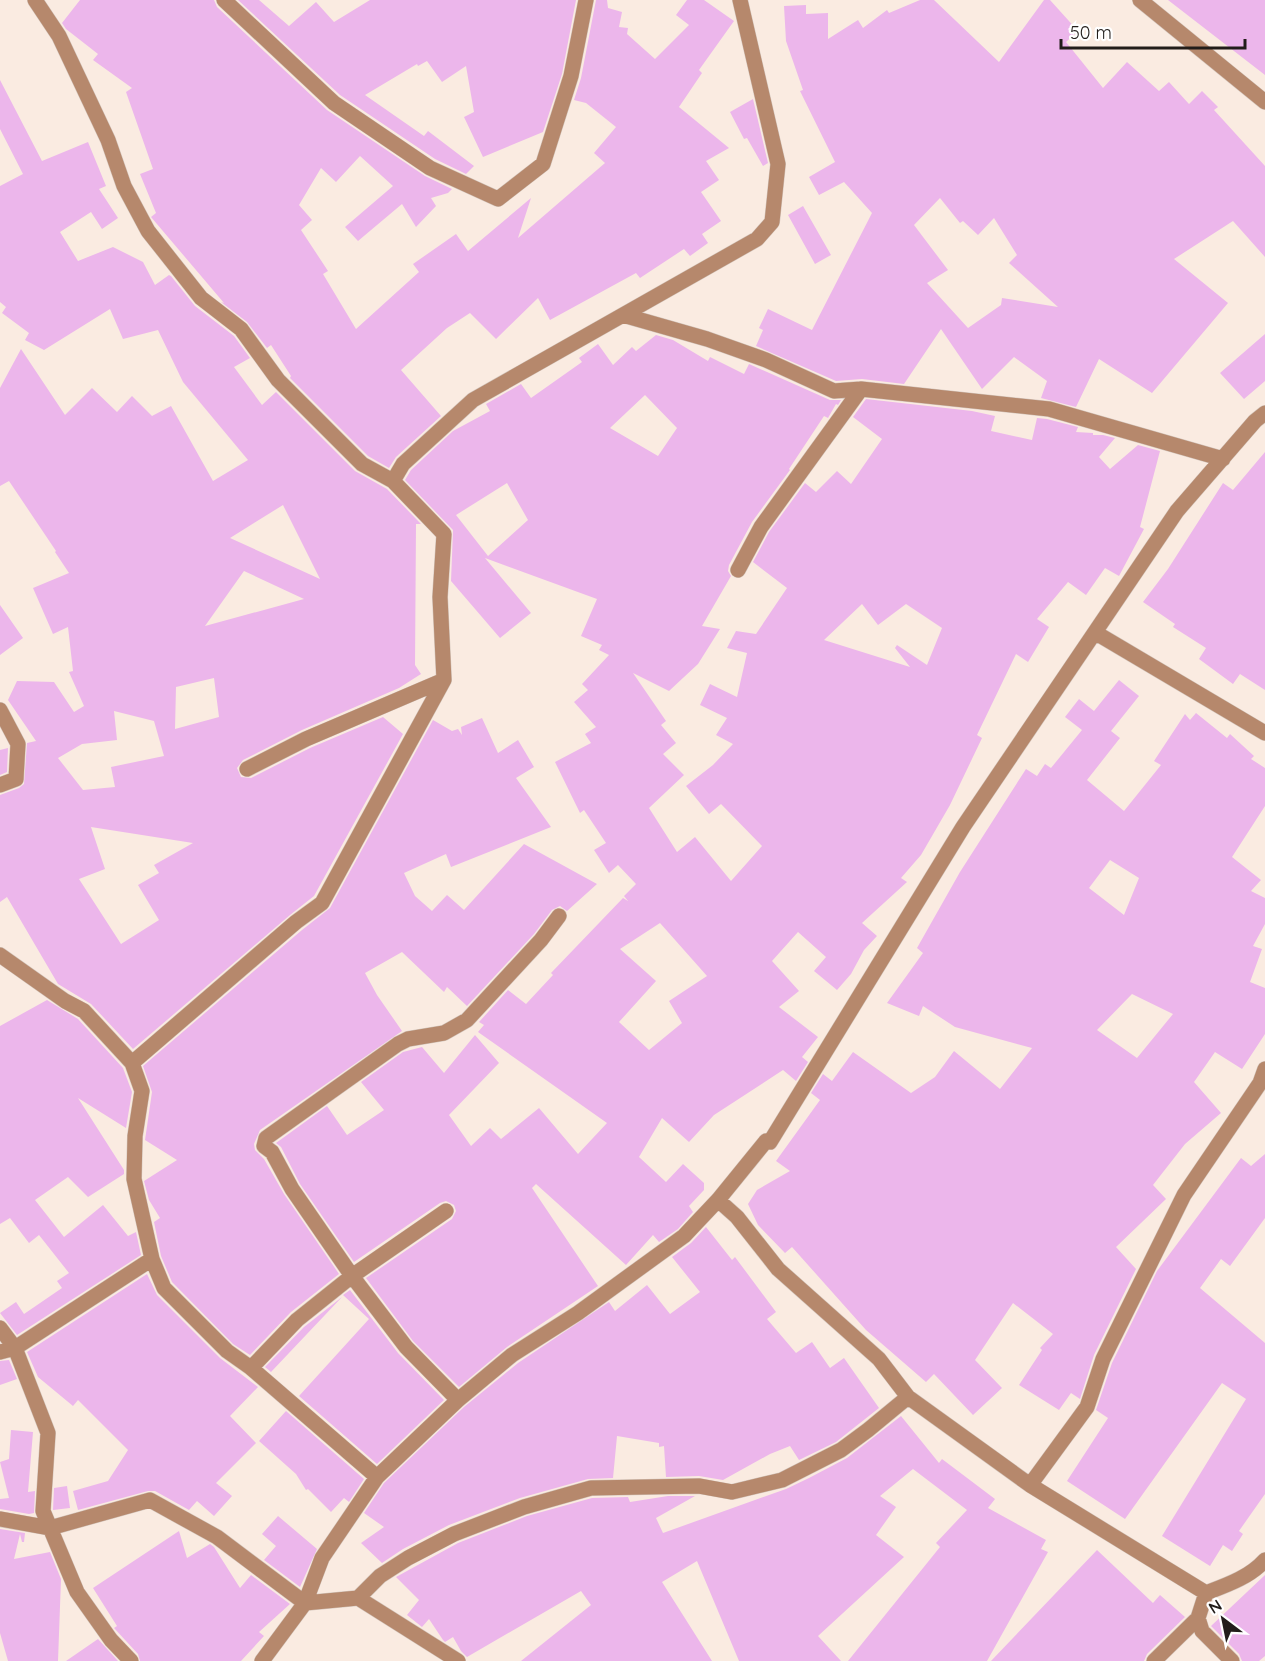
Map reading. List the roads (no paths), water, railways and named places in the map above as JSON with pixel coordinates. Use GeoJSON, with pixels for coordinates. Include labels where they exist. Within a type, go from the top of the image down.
{"type":"FeatureCollection","features":[{"type":"Feature","properties":{"kind":"street"},"geometry":{"type":"LineString","coordinates":[[35,0],[59,36],[108,140],[124,186],[148,231],[201,298],[241,329],[278,380],[362,464],[393,481],[444,534],[440,597],[444,680],[322,903],[132,1063]]}},
{"type":"Feature","properties":{"kind":"street"},"geometry":{"type":"LineString","coordinates":[[224,0],[334,103],[430,168],[498,199],[543,164],[571,76],[586,0]]}},
{"type":"Feature","properties":{"kind":"street"},"geometry":{"type":"LineString","coordinates":[[393,481],[403,464],[473,400],[757,239],[772,222],[778,164],[740,0]]}},
{"type":"Feature","properties":{"kind":"street"},"geometry":{"type":"LineString","coordinates":[[1140,0],[1265,102]]}},
{"type":"Feature","properties":{"kind":"street"},"geometry":{"type":"LineString","coordinates":[[623,315],[707,339],[766,360],[834,391],[861,389],[1049,409],[1222,459]]}},
{"type":"Feature","properties":{"kind":"street"},"geometry":{"type":"LineString","coordinates":[[738,570],[761,527],[861,389]]}},
{"type":"Feature","properties":{"kind":"street"},"geometry":{"type":"LineString","coordinates":[[262,1661],[305,1603],[322,1558],[377,1477],[458,1400],[512,1355],[578,1313],[684,1236],[718,1200],[766,1141],[770,1142],[963,827],[1177,512],[1255,421],[1265,413]]}},
{"type":"Feature","properties":{"kind":"street"},"geometry":{"type":"LineString","coordinates":[[1096,633],[1265,733]]}},
{"type":"Feature","properties":{"kind":"street"},"geometry":{"type":"LineString","coordinates":[[247,769],[306,739],[444,680]]}},
{"type":"Feature","properties":{"kind":"street"},"geometry":{"type":"LineString","coordinates":[[0,710],[18,744],[16,779],[0,785]]}},
{"type":"Feature","properties":{"kind":"street"},"geometry":{"type":"LineString","coordinates":[[458,1400],[406,1347],[352,1276],[292,1189],[272,1152],[264,1146],[266,1138],[398,1044],[408,1039],[444,1033],[467,1020],[541,940],[559,916]]}},
{"type":"Feature","properties":{"kind":"street"},"geometry":{"type":"LineString","coordinates":[[0,955],[65,1001],[84,1011],[132,1063],[142,1091],[135,1136],[134,1179],[152,1259],[164,1288],[227,1351],[251,1368],[377,1477]]}},
{"type":"Feature","properties":{"kind":"street"},"geometry":{"type":"LineString","coordinates":[[1030,1485],[1087,1407],[1103,1359],[1184,1195],[1260,1083],[1265,1069]]}},
{"type":"Feature","properties":{"kind":"street"},"geometry":{"type":"LineString","coordinates":[[718,1200],[737,1217],[778,1269],[879,1359],[908,1397],[1030,1485],[1206,1593]]}},
{"type":"Feature","properties":{"kind":"street"},"geometry":{"type":"LineString","coordinates":[[251,1368],[297,1320],[352,1276],[446,1211]]}},
{"type":"Feature","properties":{"kind":"street"},"geometry":{"type":"LineString","coordinates":[[0,1352],[15,1348],[152,1259]]}},
{"type":"Feature","properties":{"kind":"street"},"geometry":{"type":"LineString","coordinates":[[0,1328],[15,1348],[48,1433],[43,1510],[50,1528],[77,1592],[111,1640],[131,1661]]}},
{"type":"Feature","properties":{"kind":"street"},"geometry":{"type":"LineString","coordinates":[[358,1598],[380,1576],[408,1558],[454,1534],[524,1507],[591,1488],[699,1486],[732,1492],[782,1480],[841,1450],[908,1397]]}},
{"type":"Feature","properties":{"kind":"street"},"geometry":{"type":"LineString","coordinates":[[0,1519],[50,1528],[150,1500],[217,1537],[305,1603],[358,1598],[458,1661]]}},
{"type":"Feature","properties":{"kind":"street"},"geometry":{"type":"LineString","coordinates":[[1206,1593],[1232,1583],[1257,1569],[1265,1560]]}},
{"type":"Feature","properties":{"kind":"street"},"geometry":{"type":"LineString","coordinates":[[1154,1661],[1198,1618],[1206,1593]]}},
{"type":"Feature","properties":{"kind":"street"},"geometry":{"type":"LineString","coordinates":[[1198,1618],[1202,1631],[1232,1661]]}}]}
